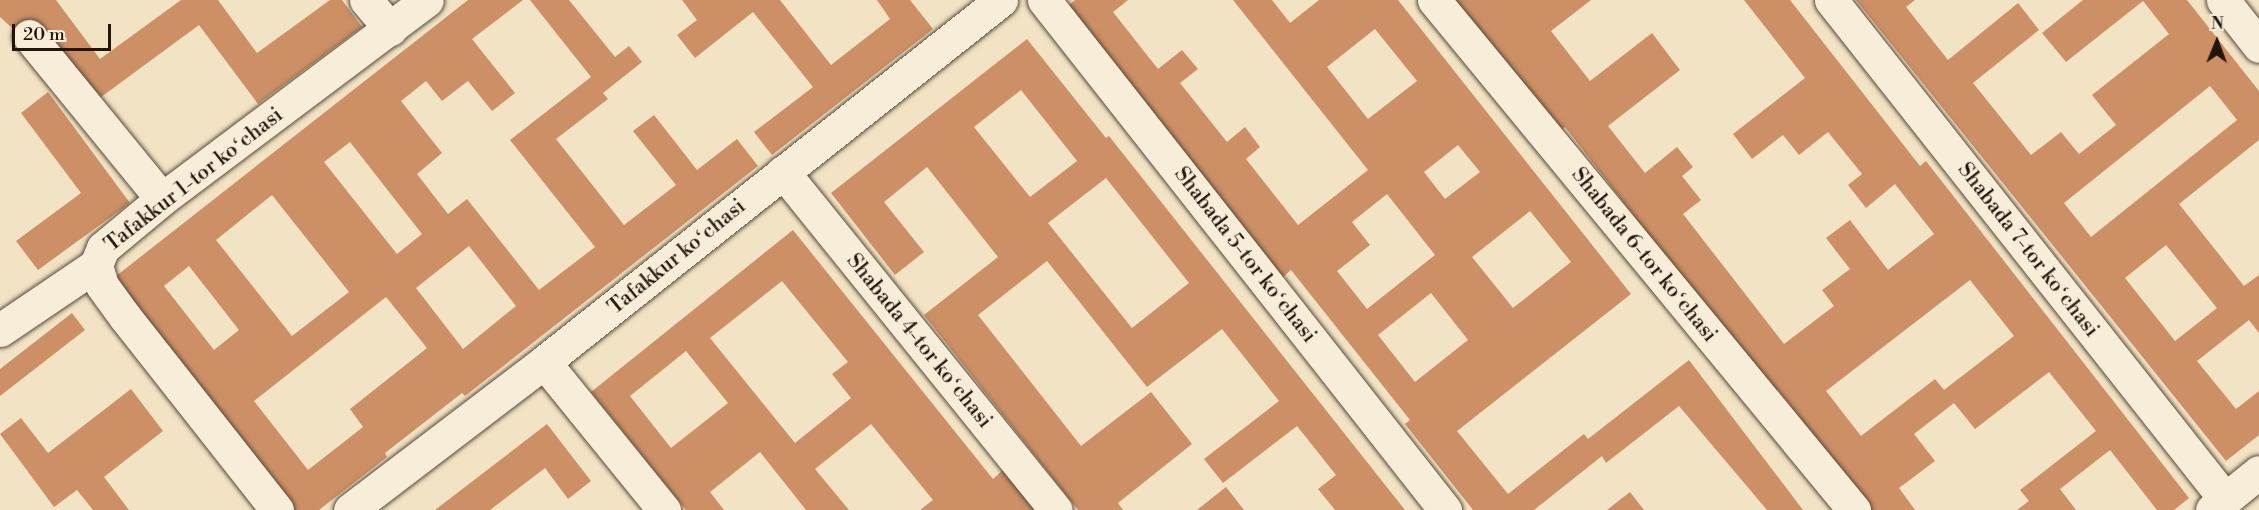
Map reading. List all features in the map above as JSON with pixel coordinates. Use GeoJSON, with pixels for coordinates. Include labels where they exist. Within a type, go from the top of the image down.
{"type":"FeatureCollection","features":[{"type":"Feature","properties":{"kind":"street"},"geometry":{"type":"LineString","coordinates":[[366,0],[390,28]]}},
{"type":"Feature","properties":{"kind":"street","name":"Tafakkur 1-tor koʻchasi"},"geometry":{"type":"LineString","coordinates":[[277,510],[125,317],[102,285],[96,265],[103,248],[162,200],[427,0]]}},
{"type":"Feature","properties":{"kind":"street","name":"Tafakkur koʻchasi"},"geometry":{"type":"LineString","coordinates":[[350,510],[544,362],[783,172],[964,11],[1001,0]]}},
{"type":"Feature","properties":{"kind":"street","name":"Shabada 5-tor koʻchasi"},"geometry":{"type":"LineString","coordinates":[[1044,0],[1445,510]]}},
{"type":"Feature","properties":{"kind":"street","name":"Shabada 6-tor koʻchasi"},"geometry":{"type":"LineString","coordinates":[[1434,0],[1854,510]]}},
{"type":"Feature","properties":{"kind":"street","name":"Shabada 7-tor koʻchasi"},"geometry":{"type":"LineString","coordinates":[[1831,0],[2218,505]]}},
{"type":"Feature","properties":{"kind":"street"},"geometry":{"type":"LineString","coordinates":[[2223,0],[2259,46]]}},
{"type":"Feature","properties":{"kind":"street"},"geometry":{"type":"LineString","coordinates":[[29,36],[162,200]]}},
{"type":"Feature","properties":{"kind":"street","name":"Shabada 4-tor koʻchasi"},"geometry":{"type":"LineString","coordinates":[[783,172],[1056,510]]}},
{"type":"Feature","properties":{"kind":"street"},"geometry":{"type":"LineString","coordinates":[[0,330],[96,265]]}},
{"type":"Feature","properties":{"kind":"street"},"geometry":{"type":"LineString","coordinates":[[544,362],[664,510]]}},
{"type":"Feature","properties":{"kind":"street"},"geometry":{"type":"LineString","coordinates":[[2218,505],[2259,472]]}},
{"type":"Feature","properties":{"kind":"building"},"geometry":{"type":"Polygon","coordinates":[[[0,0],[56,0],[100,59],[181,0],[218,0],[257,53],[330,0],[342,0],[362,27],[258,104],[199,25],[93,103],[0,17],[0,0]]]}},
{"type":"Feature","properties":{"kind":"building"},"geometry":{"type":"Polygon","coordinates":[[[468,0],[523,0],[472,39],[515,93],[492,111],[468,81],[442,101],[426,81],[401,101],[442,153],[417,174],[448,214],[467,199],[539,290],[595,247],[510,140],[591,77],[530,0],[569,0],[615,57],[629,46],[642,62],[603,93],[608,99],[556,139],[624,225],[676,185],[633,131],[654,115],[697,170],[737,139],[758,166],[465,396],[462,393],[385,453],[387,457],[319,510],[293,510],[111,280],[468,0]],[[350,142],[324,162],[397,254],[422,234],[350,142]],[[272,195],[216,240],[292,336],[349,292],[272,195]],[[469,246],[416,288],[463,349],[516,306],[469,246]],[[189,266],[164,286],[214,350],[239,330],[189,266]],[[386,297],[254,401],[308,470],[363,427],[350,409],[427,348],[386,297]]]}},
{"type":"Feature","properties":{"kind":"building"},"geometry":{"type":"Polygon","coordinates":[[[682,0],[780,0],[831,65],[890,19],[877,0],[910,0],[933,29],[772,155],[754,132],[813,87],[753,12],[695,58],[677,35],[697,20],[682,0]]]}},
{"type":"Feature","properties":{"kind":"building"},"geometry":{"type":"Polygon","coordinates":[[[1075,0],[1128,0],[1113,12],[1158,69],[1182,50],[1198,69],[1180,83],[1227,142],[1245,127],[1260,147],[1246,159],[1298,225],[1368,170],[1233,0],[1272,0],[1290,23],[1319,0],[1398,0],[1631,294],[1457,431],[1508,494],[1584,434],[1588,439],[1689,360],[1803,510],[1767,510],[1679,406],[1606,463],[1602,456],[1534,510],[1473,510],[1405,424],[1410,420],[1291,270],[1283,277],[1068,6],[1075,0]],[[1375,29],[1327,67],[1368,119],[1417,81],[1375,29]],[[1458,145],[1424,172],[1445,199],[1480,172],[1458,145]],[[1387,194],[1352,222],[1370,245],[1337,271],[1367,309],[1435,255],[1387,194]],[[1530,211],[1472,257],[1513,308],[1571,262],[1530,211]],[[1431,293],[1378,335],[1415,382],[1468,340],[1431,293]]]}},
{"type":"Feature","properties":{"kind":"building"},"geometry":{"type":"Polygon","coordinates":[[[1454,0],[1591,0],[1551,31],[1590,81],[1652,33],[1680,70],[1608,126],[1645,173],[1677,147],[1693,167],[1682,176],[1701,200],[1683,214],[1784,344],[1834,306],[1822,290],[1850,269],[1826,238],[1850,220],[1888,270],[1934,234],[1895,184],[1866,208],[1848,185],[1862,174],[1828,132],[1799,155],[1783,135],[1752,159],[1733,134],[1805,78],[1744,0],[1790,0],[1920,166],[1926,161],[2189,498],[2174,510],[2157,510],[2110,450],[2060,489],[2076,510],[2017,510],[2029,501],[2020,490],[2096,431],[2049,372],[1975,429],[1954,403],[1914,434],[1935,461],[1899,488],[1915,510],[1872,510],[1778,390],[1773,394],[1565,127],[1558,133],[1454,0]],[[1970,280],[1826,391],[1861,436],[1935,379],[1944,390],[2014,336],[1970,280]]]}},
{"type":"Feature","properties":{"kind":"building"},"geometry":{"type":"Polygon","coordinates":[[[1856,0],[1915,0],[1906,7],[1948,60],[2018,3],[2039,30],[1973,83],[2031,155],[2061,132],[2079,154],[2116,125],[2092,95],[2169,34],[2143,1],[2066,62],[2042,33],[2083,0],[2187,0],[2259,91],[2259,140],[2179,204],[2244,286],[2259,275],[2259,333],[2249,320],[2197,361],[2236,409],[2259,391],[2259,435],[2226,461],[1856,0]],[[2210,86],[2064,203],[2091,237],[2237,120],[2210,86]],[[2166,245],[2125,278],[2175,341],[2217,308],[2166,245]]]}},
{"type":"Feature","properties":{"kind":"building"},"geometry":{"type":"Polygon","coordinates":[[[1027,39],[1106,138],[1109,136],[1405,510],[1335,510],[1318,489],[1336,475],[1297,426],[1223,483],[1204,459],[1279,401],[1222,329],[1147,387],[1047,261],[978,315],[1081,446],[1151,392],[1192,444],[1118,503],[1123,510],[1078,510],[924,315],[998,257],[927,167],[884,202],[924,252],[895,275],[831,193],[1027,39]],[[1021,90],[974,127],[1030,197],[1077,161],[1021,90]],[[1106,178],[1048,223],[1132,328],[1189,283],[1106,178]]]}},
{"type":"Feature","properties":{"kind":"building"},"geometry":{"type":"Polygon","coordinates":[[[48,92],[130,203],[38,270],[16,241],[81,193],[21,113],[48,92]]]}},
{"type":"Feature","properties":{"kind":"building"},"geometry":{"type":"Polygon","coordinates":[[[793,230],[993,479],[1003,470],[1035,510],[920,510],[933,500],[871,424],[815,469],[849,510],[806,510],[760,452],[710,492],[724,510],[686,510],[591,392],[793,230]],[[782,281],[710,338],[795,443],[851,398],[832,374],[848,362],[782,281]],[[686,351],[630,396],[671,448],[728,403],[686,351]]]}},
{"type":"Feature","properties":{"kind":"building"},"geometry":{"type":"Polygon","coordinates":[[[72,313],[85,330],[0,396],[0,369],[72,313]]]}},
{"type":"Feature","properties":{"kind":"building"},"geometry":{"type":"Polygon","coordinates":[[[131,389],[163,431],[104,477],[129,510],[93,510],[77,490],[54,507],[0,434],[21,418],[48,453],[131,389]]]}},
{"type":"Feature","properties":{"kind":"building"},"geometry":{"type":"Polygon","coordinates":[[[547,424],[591,481],[568,499],[545,468],[490,510],[435,510],[547,424]]]}},
{"type":"Feature","properties":{"kind":"building"},"geometry":{"type":"Polygon","coordinates":[[[1226,487],[1244,510],[1197,510],[1226,487]]]}},
{"type":"Feature","properties":{"kind":"building"},"geometry":{"type":"Polygon","coordinates":[[[1630,492],[1644,510],[1607,510],[1630,492]]]}}]}
